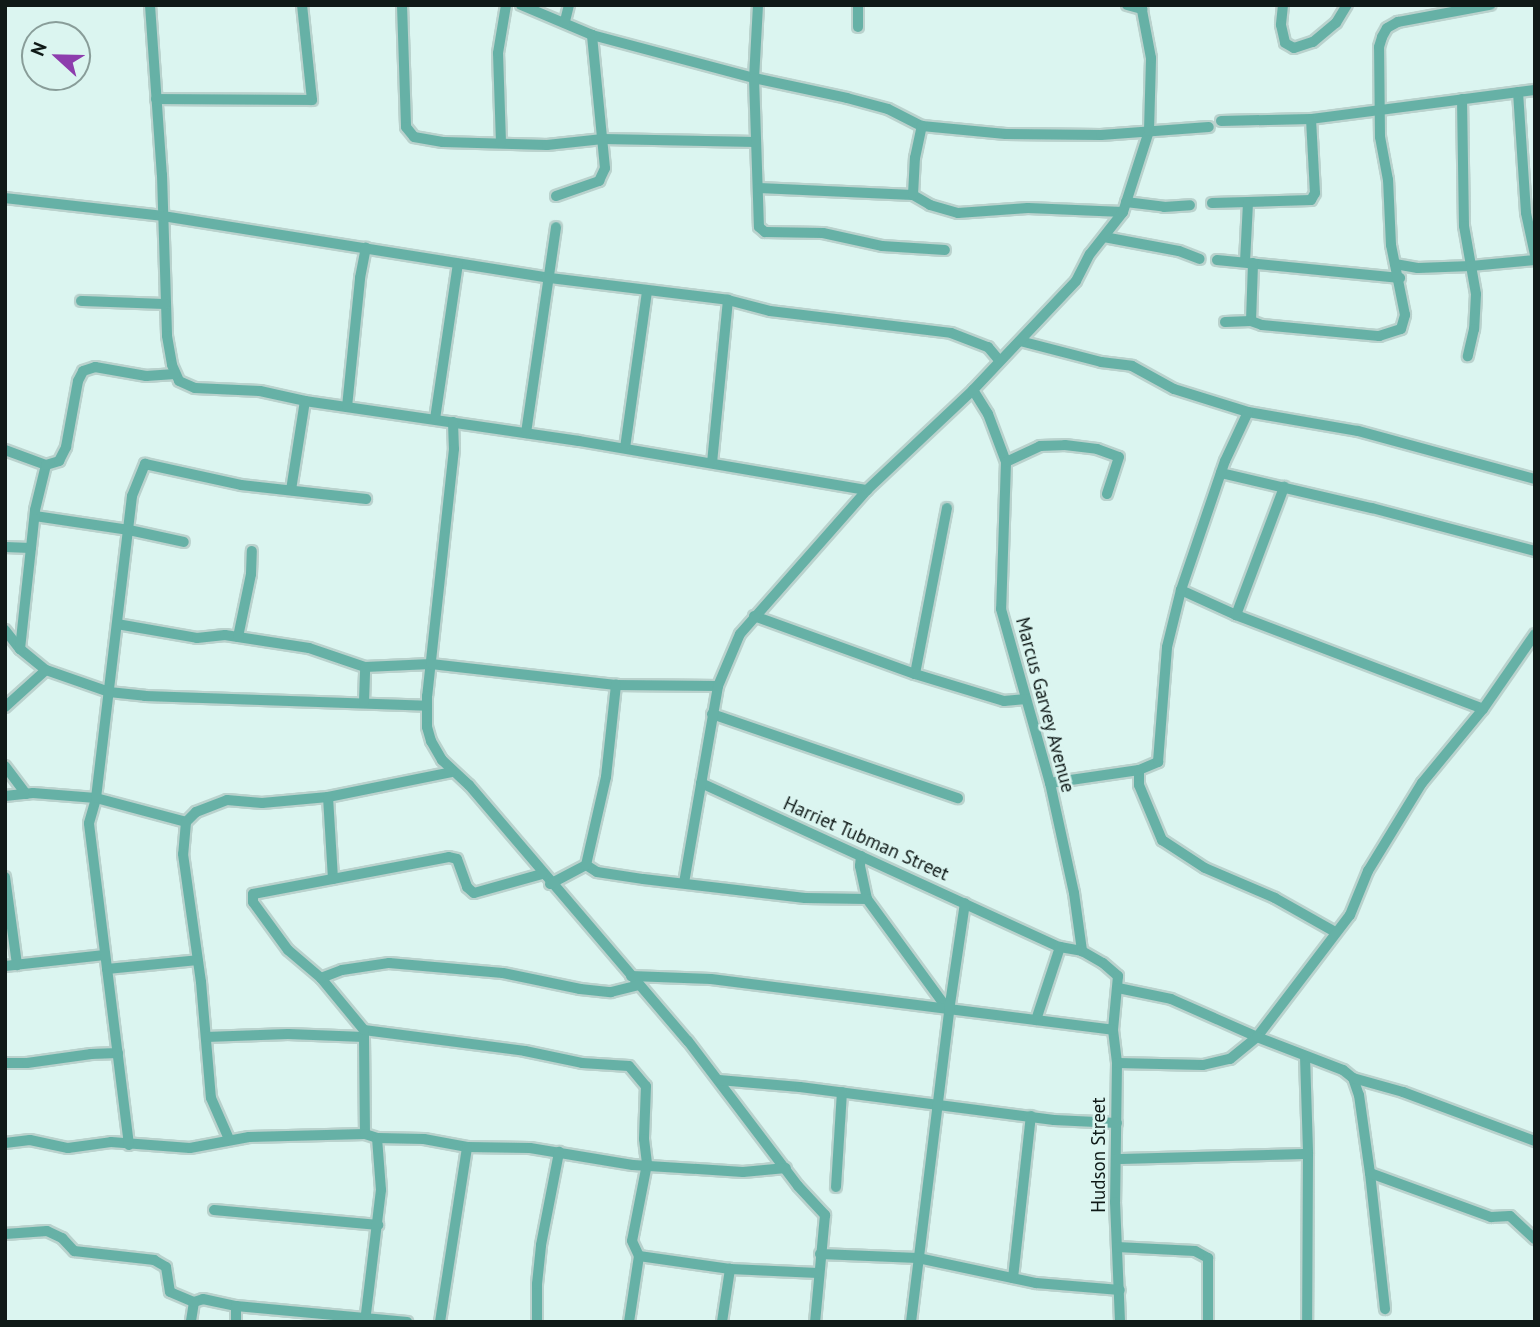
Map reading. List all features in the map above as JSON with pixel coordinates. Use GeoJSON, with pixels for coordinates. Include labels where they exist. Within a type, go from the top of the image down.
{"type":"FeatureCollection","features":[{"type":"Feature","properties":{"kind":"street"},"geometry":{"type":"LineString","coordinates":[[150,5],[163,216],[167,336],[179,381],[195,388],[260,391],[305,401],[625,448],[867,490]]}},
{"type":"Feature","properties":{"kind":"street"},"geometry":{"type":"LineString","coordinates":[[156,99],[312,100],[302,5]]}},
{"type":"Feature","properties":{"kind":"street"},"geometry":{"type":"LineString","coordinates":[[402,5],[406,127],[414,137],[425,140],[547,145],[603,139],[756,142]]}},
{"type":"Feature","properties":{"kind":"street"},"geometry":{"type":"LineString","coordinates":[[501,143],[498,53],[506,5]]}},
{"type":"Feature","properties":{"kind":"street"},"geometry":{"type":"LineString","coordinates":[[521,5],[592,34],[754,78],[888,109],[922,125],[1006,134],[1101,135],[1209,127]]}},
{"type":"Feature","properties":{"kind":"street"},"geometry":{"type":"LineString","coordinates":[[565,21],[569,5]]}},
{"type":"Feature","properties":{"kind":"street"},"geometry":{"type":"LineString","coordinates":[[758,5],[754,78],[759,227],[765,232],[823,233],[882,246],[945,250]]}},
{"type":"Feature","properties":{"kind":"street"},"geometry":{"type":"LineString","coordinates":[[858,5],[858,27]]}},
{"type":"Feature","properties":{"kind":"street"},"geometry":{"type":"LineString","coordinates":[[684,883],[718,686],[740,634],[867,490],[973,390],[1076,281],[1090,254],[1125,207],[1149,131],[1151,58],[1142,7],[1127,5]]}},
{"type":"Feature","properties":{"kind":"street"},"geometry":{"type":"LineString","coordinates":[[1283,5],[1281,25],[1285,43],[1294,48],[1313,42],[1336,23],[1346,5]]}},
{"type":"Feature","properties":{"kind":"street"},"geometry":{"type":"LineString","coordinates":[[1225,322],[1251,321],[1262,326],[1390,334],[1401,328],[1405,315],[1388,219],[1380,108],[1379,47],[1387,28],[1398,22],[1453,8],[1490,5]]}},
{"type":"Feature","properties":{"kind":"street"},"geometry":{"type":"LineString","coordinates":[[556,196],[599,181],[605,168],[592,34]]}},
{"type":"Feature","properties":{"kind":"street"},"geometry":{"type":"LineString","coordinates":[[1221,121],[1311,119],[1535,90]]}},
{"type":"Feature","properties":{"kind":"street"},"geometry":{"type":"LineString","coordinates":[[1395,264],[1418,268],[1471,267],[1535,258],[1530,188],[1518,92]]}},
{"type":"Feature","properties":{"kind":"street"},"geometry":{"type":"LineString","coordinates":[[1462,99],[1464,226],[1476,294],[1474,329],[1468,356]]}},
{"type":"Feature","properties":{"kind":"street"},"geometry":{"type":"LineString","coordinates":[[1212,203],[1311,200],[1315,193],[1311,119]]}},
{"type":"Feature","properties":{"kind":"street"},"geometry":{"type":"LineString","coordinates":[[913,195],[922,125]]}},
{"type":"Feature","properties":{"kind":"street"},"geometry":{"type":"LineString","coordinates":[[759,188],[913,195],[930,205],[958,214],[1028,208],[1190,205]]}},
{"type":"Feature","properties":{"kind":"street"},"geometry":{"type":"LineString","coordinates":[[5,198],[163,216],[550,278],[728,300],[770,312],[951,333],[988,347],[999,360]]}},
{"type":"Feature","properties":{"kind":"street"},"geometry":{"type":"LineString","coordinates":[[1248,203],[1251,321]]}},
{"type":"Feature","properties":{"kind":"street"},"geometry":{"type":"LineString","coordinates":[[526,433],[556,227]]}},
{"type":"Feature","properties":{"kind":"street"},"geometry":{"type":"LineString","coordinates":[[1104,237],[1179,251],[1200,259]]}},
{"type":"Feature","properties":{"kind":"street"},"geometry":{"type":"LineString","coordinates":[[347,407],[360,278],[366,248]]}},
{"type":"Feature","properties":{"kind":"street"},"geometry":{"type":"LineString","coordinates":[[1217,260],[1400,278]]}},
{"type":"Feature","properties":{"kind":"street"},"geometry":{"type":"LineString","coordinates":[[435,419],[458,264]]}},
{"type":"Feature","properties":{"kind":"street"},"geometry":{"type":"LineString","coordinates":[[625,448],[647,292]]}},
{"type":"Feature","properties":{"kind":"street"},"geometry":{"type":"LineString","coordinates":[[712,463],[728,300]]}},
{"type":"Feature","properties":{"kind":"street"},"geometry":{"type":"LineString","coordinates":[[80,301],[166,304]]}},
{"type":"Feature","properties":{"kind":"street"},"geometry":{"type":"LineString","coordinates":[[1020,341],[1101,362],[1132,366],[1174,389],[1248,412],[1358,431],[1535,479]]}},
{"type":"Feature","properties":{"kind":"street"},"geometry":{"type":"LineString","coordinates":[[5,450],[46,465],[59,461],[64,453],[78,381],[83,371],[95,367],[146,376],[175,374]]}},
{"type":"Feature","properties":{"kind":"street","name":"Marcus Garvey Avenue"},"geometry":{"type":"LineString","coordinates":[[973,390],[988,414],[1006,462],[1001,609],[1050,783],[1074,892],[1082,951]]}},
{"type":"Feature","properties":{"kind":"street"},"geometry":{"type":"LineString","coordinates":[[290,490],[305,401]]}},
{"type":"Feature","properties":{"kind":"street"},"geometry":{"type":"LineString","coordinates":[[1050,783],[1139,770],[1158,762],[1167,647],[1181,590],[1221,473],[1248,412]]}},
{"type":"Feature","properties":{"kind":"street"},"geometry":{"type":"LineString","coordinates":[[453,422],[454,449],[427,706],[431,741],[452,772],[469,785],[550,884],[719,1080],[798,1186],[825,1215],[815,1322]]}},
{"type":"Feature","properties":{"kind":"street"},"geometry":{"type":"LineString","coordinates":[[1006,462],[1040,446],[1065,445],[1097,449],[1119,457],[1107,494]]}},
{"type":"Feature","properties":{"kind":"street"},"geometry":{"type":"LineString","coordinates":[[130,1145],[89,822],[96,798],[132,496],[145,464],[241,485],[366,499]]}},
{"type":"Feature","properties":{"kind":"street"},"geometry":{"type":"LineString","coordinates":[[20,649],[31,572],[35,516],[46,465]]}},
{"type":"Feature","properties":{"kind":"street"},"geometry":{"type":"LineString","coordinates":[[1221,473],[1535,551]]}},
{"type":"Feature","properties":{"kind":"street"},"geometry":{"type":"LineString","coordinates":[[1236,615],[1284,487]]}},
{"type":"Feature","properties":{"kind":"street"},"geometry":{"type":"LineString","coordinates":[[915,674],[947,508]]}},
{"type":"Feature","properties":{"kind":"street"},"geometry":{"type":"LineString","coordinates":[[35,516],[129,530],[184,542]]}},
{"type":"Feature","properties":{"kind":"street"},"geometry":{"type":"LineString","coordinates":[[5,547],[31,548]]}},
{"type":"Feature","properties":{"kind":"street"},"geometry":{"type":"LineString","coordinates":[[238,637],[251,574],[252,551]]}},
{"type":"Feature","properties":{"kind":"street"},"geometry":{"type":"LineString","coordinates":[[1181,590],[1236,615],[1483,709]]}},
{"type":"Feature","properties":{"kind":"street"},"geometry":{"type":"LineString","coordinates":[[754,615],[915,674],[1004,701],[1026,699]]}},
{"type":"Feature","properties":{"kind":"street"},"geometry":{"type":"LineString","coordinates":[[117,624],[197,638],[225,635],[309,648],[365,667],[431,664],[616,685],[718,686]]}},
{"type":"Feature","properties":{"kind":"street"},"geometry":{"type":"LineString","coordinates":[[5,631],[20,649],[46,670],[109,692],[145,696],[427,706]]}},
{"type":"Feature","properties":{"kind":"street"},"geometry":{"type":"LineString","coordinates":[[1117,1063],[1203,1065],[1230,1059],[1257,1037],[1350,915],[1368,872],[1422,783],[1483,709],[1535,635]]}},
{"type":"Feature","properties":{"kind":"street"},"geometry":{"type":"LineString","coordinates":[[364,702],[365,667]]}},
{"type":"Feature","properties":{"kind":"street"},"geometry":{"type":"LineString","coordinates":[[5,708],[46,670]]}},
{"type":"Feature","properties":{"kind":"street"},"geometry":{"type":"LineString","coordinates":[[550,884],[586,865],[606,777],[616,685]]}},
{"type":"Feature","properties":{"kind":"street"},"geometry":{"type":"LineString","coordinates":[[712,714],[958,798]]}},
{"type":"Feature","properties":{"kind":"street"},"geometry":{"type":"LineString","coordinates":[[5,766],[26,794]]}},
{"type":"Feature","properties":{"kind":"street"},"geometry":{"type":"LineString","coordinates":[[1139,770],[1139,785],[1162,840],[1205,868],[1275,898],[1335,932]]}},
{"type":"Feature","properties":{"kind":"street"},"geometry":{"type":"LineString","coordinates":[[229,1139],[211,1098],[198,960],[183,854],[186,822],[196,812],[227,800],[262,803],[328,797],[452,772]]}},
{"type":"Feature","properties":{"kind":"street","name":"Harriet Tubman Street"},"geometry":{"type":"LineString","coordinates":[[701,783],[1060,947],[1082,951]]}},
{"type":"Feature","properties":{"kind":"street"},"geometry":{"type":"LineString","coordinates":[[5,796],[26,794],[96,798],[186,822]]}},
{"type":"Feature","properties":{"kind":"street"},"geometry":{"type":"LineString","coordinates":[[328,797],[333,879]]}},
{"type":"Feature","properties":{"kind":"street"},"geometry":{"type":"LineString","coordinates":[[861,856],[860,866],[867,899],[949,1010]]}},
{"type":"Feature","properties":{"kind":"street"},"geometry":{"type":"LineString","coordinates":[[365,1134],[364,1034],[321,978],[288,950],[253,902],[253,894],[449,857],[457,859],[467,887],[474,892],[542,874]]}},
{"type":"Feature","properties":{"kind":"street"},"geometry":{"type":"LineString","coordinates":[[586,865],[597,872],[805,898],[867,899]]}},
{"type":"Feature","properties":{"kind":"street"},"geometry":{"type":"LineString","coordinates":[[5,877],[17,965]]}},
{"type":"Feature","properties":{"kind":"street"},"geometry":{"type":"LineString","coordinates":[[911,1322],[949,1010],[965,903]]}},
{"type":"Feature","properties":{"kind":"street"},"geometry":{"type":"LineString","coordinates":[[1036,1020],[1060,947]]}},
{"type":"Feature","properties":{"kind":"street"},"geometry":{"type":"LineString","coordinates":[[1082,951],[1104,963],[1118,976],[1118,988],[1171,999],[1353,1078],[1403,1092],[1535,1141]]}},
{"type":"Feature","properties":{"kind":"street"},"geometry":{"type":"LineString","coordinates":[[5,966],[104,955]]}},
{"type":"Feature","properties":{"kind":"street"},"geometry":{"type":"LineString","coordinates":[[107,969],[198,960]]}},
{"type":"Feature","properties":{"kind":"street"},"geometry":{"type":"LineString","coordinates":[[321,978],[342,970],[389,963],[503,973],[580,989],[611,992],[639,985]]}},
{"type":"Feature","properties":{"kind":"street"},"geometry":{"type":"LineString","coordinates":[[631,976],[711,979],[1113,1030]]}},
{"type":"Feature","properties":{"kind":"street","name":"Hudson Street"},"geometry":{"type":"LineString","coordinates":[[1118,988],[1113,1030],[1117,1063],[1117,1247],[1120,1322]]}},
{"type":"Feature","properties":{"kind":"street"},"geometry":{"type":"LineString","coordinates":[[206,1037],[364,1034],[524,1051],[582,1063],[629,1066],[646,1086],[644,1139],[648,1164],[632,1241],[639,1256],[629,1322]]}},
{"type":"Feature","properties":{"kind":"street"},"geometry":{"type":"LineString","coordinates":[[5,1063],[118,1053]]}},
{"type":"Feature","properties":{"kind":"street"},"geometry":{"type":"LineString","coordinates":[[1305,1056],[1308,1154],[1307,1322]]}},
{"type":"Feature","properties":{"kind":"street"},"geometry":{"type":"LineString","coordinates":[[1353,1078],[1359,1095],[1370,1173],[1385,1309]]}},
{"type":"Feature","properties":{"kind":"street"},"geometry":{"type":"LineString","coordinates":[[719,1080],[939,1103],[1031,1116],[1117,1123]]}},
{"type":"Feature","properties":{"kind":"street"},"geometry":{"type":"LineString","coordinates":[[836,1187],[842,1092]]}},
{"type":"Feature","properties":{"kind":"street"},"geometry":{"type":"LineString","coordinates":[[1013,1278],[1031,1116]]}},
{"type":"Feature","properties":{"kind":"street"},"geometry":{"type":"LineString","coordinates":[[5,1143],[30,1140],[68,1148],[111,1142],[190,1148],[229,1139],[278,1135],[365,1134],[377,1139],[424,1139],[467,1147],[530,1148],[648,1164],[743,1172],[786,1168]]}},
{"type":"Feature","properties":{"kind":"street"},"geometry":{"type":"LineString","coordinates":[[366,1321],[381,1190],[377,1139]]}},
{"type":"Feature","properties":{"kind":"street"},"geometry":{"type":"LineString","coordinates":[[440,1322],[467,1147]]}},
{"type":"Feature","properties":{"kind":"street"},"geometry":{"type":"LineString","coordinates":[[537,1322],[541,1245],[559,1152]]}},
{"type":"Feature","properties":{"kind":"street"},"geometry":{"type":"LineString","coordinates":[[1117,1159],[1308,1154]]}},
{"type":"Feature","properties":{"kind":"street"},"geometry":{"type":"LineString","coordinates":[[1370,1173],[1491,1217],[1510,1216],[1535,1238]]}},
{"type":"Feature","properties":{"kind":"street"},"geometry":{"type":"LineString","coordinates":[[215,1210],[378,1225]]}},
{"type":"Feature","properties":{"kind":"street"},"geometry":{"type":"LineString","coordinates":[[5,1234],[47,1231],[62,1238],[74,1251],[153,1260],[166,1267],[170,1292],[194,1302],[203,1299],[317,1318],[407,1322]]}},
{"type":"Feature","properties":{"kind":"street"},"geometry":{"type":"LineString","coordinates":[[1117,1247],[1195,1251],[1208,1258],[1208,1322]]}},
{"type":"Feature","properties":{"kind":"street"},"geometry":{"type":"LineString","coordinates":[[820,1254],[918,1258],[1013,1278],[1120,1290]]}},
{"type":"Feature","properties":{"kind":"street"},"geometry":{"type":"LineString","coordinates":[[639,1256],[730,1269],[818,1273]]}},
{"type":"Feature","properties":{"kind":"street"},"geometry":{"type":"LineString","coordinates":[[722,1322],[730,1269]]}},
{"type":"Feature","properties":{"kind":"street"},"geometry":{"type":"LineString","coordinates":[[191,1322],[194,1302]]}},
{"type":"Feature","properties":{"kind":"street"},"geometry":{"type":"LineString","coordinates":[[236,1306],[236,1322]]}}]}
